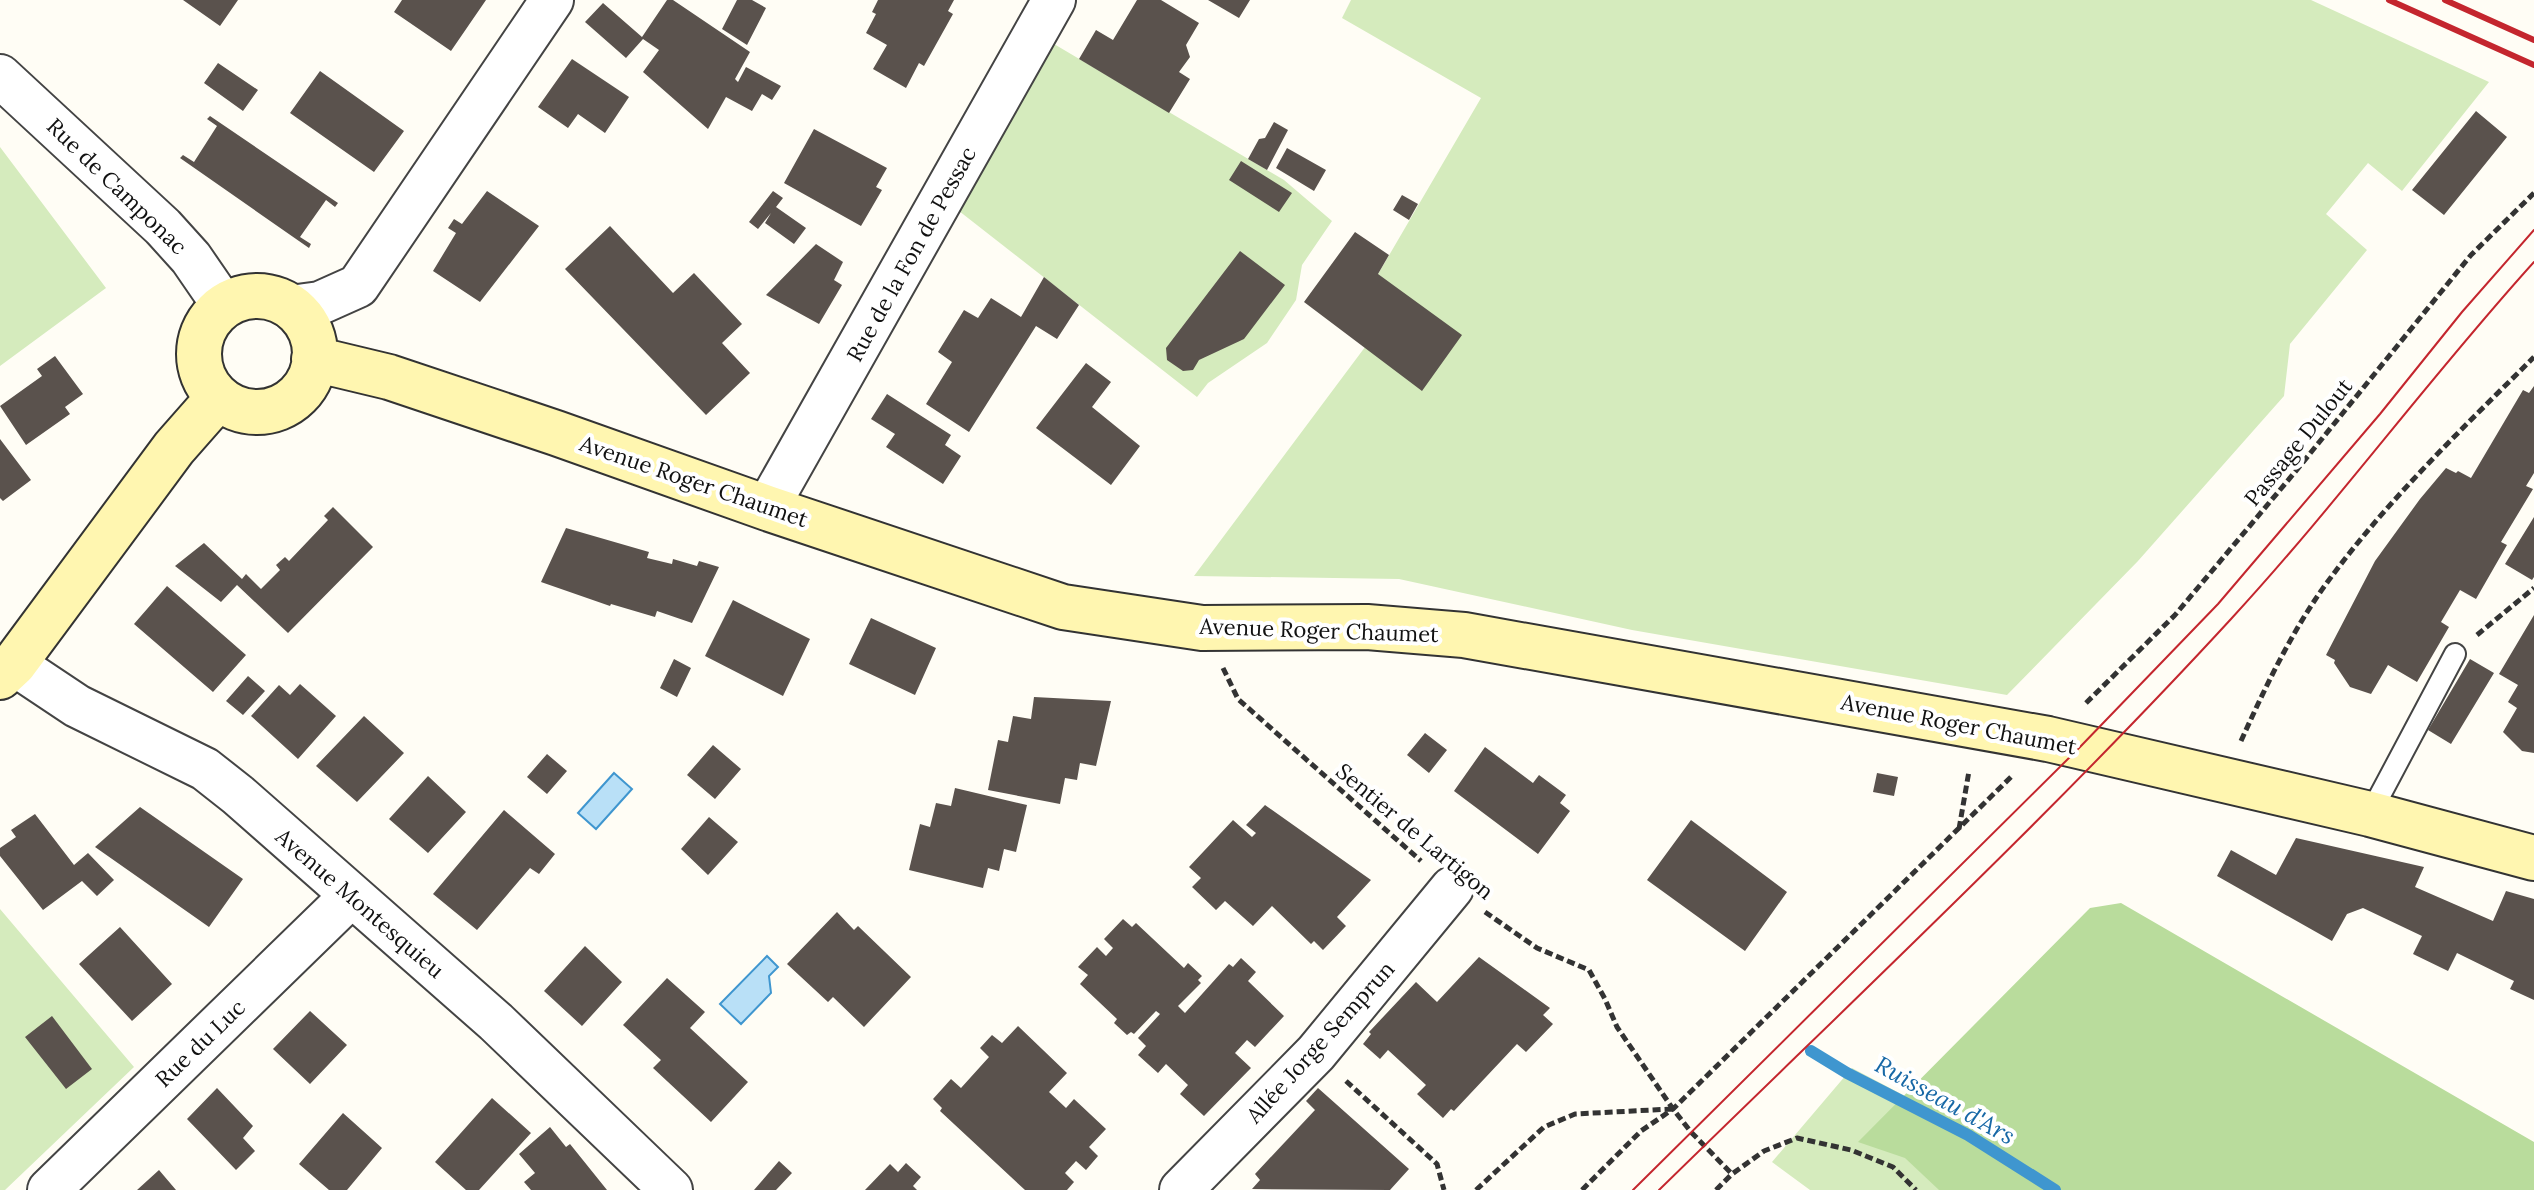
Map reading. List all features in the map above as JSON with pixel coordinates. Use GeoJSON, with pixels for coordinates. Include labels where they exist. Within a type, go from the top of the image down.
{"type":"FeatureCollection","features":[{"type":"Feature","properties":{"kind":"street"},"geometry":{"type":"LineString","coordinates":[[290,307],[320,303],[358,286],[552,0]]}},
{"type":"Feature","properties":{"kind":"street","name":"Rue de la Fon de Pessac"},"geometry":{"type":"LineString","coordinates":[[767,508],[1054,0]]}},
{"type":"Feature","properties":{"kind":"street","name":"Rue de Camponac"},"geometry":{"type":"LineString","coordinates":[[0,76],[163,227],[191,258],[224,306]]}},
{"type":"Feature","properties":{"kind":"street"},"geometry":{"type":"LineString","coordinates":[[257,296],[274,299],[290,307],[301,317],[314,344],[310,377],[301,392],[270,411],[252,412],[234,408],[218,398],[204,377],[199,351],[206,326],[224,306],[240,298],[257,296]]}},
{"type":"Feature","properties":{"kind":"street","name":"Avenue Roger Chaumet"},"geometry":{"type":"LineString","coordinates":[[314,359],[389,377],[1063,607],[1202,628],[1367,627],[1464,635],[2048,739],[2370,814],[2534,858]]}},
{"type":"Feature","properties":{"kind":"street"},"geometry":{"type":"LineString","coordinates":[[7,670],[174,448],[218,398]]}},
{"type":"Feature","properties":{"kind":"street","name":"Avenue Montesquieu"},"geometry":{"type":"LineString","coordinates":[[7,670],[205,769],[496,1022],[671,1190]]}},
{"type":"Feature","properties":{"kind":"street","name":"Allée Jorge Semprun"},"geometry":{"type":"LineString","coordinates":[[1181,1190],[1316,1053],[1452,888]]}},
{"type":"Feature","properties":{"kind":"street","name":"Rue du Luc"},"geometry":{"type":"LineString","coordinates":[[49,1190],[351,896]]}},
{"type":"Feature","properties":{"kind":"lane"},"geometry":{"type":"LineString","coordinates":[[2370,814],[2455,654]]}},
{"type":"Feature","properties":{"kind":"path","name":"Passage Dulout"},"geometry":{"type":"LineString","coordinates":[[2082,706],[2175,615],[2471,255],[2534,193]]}},
{"type":"Feature","properties":{"kind":"path"},"geometry":{"type":"LineString","coordinates":[[2224,779],[2293,637],[2322,591],[2423,467],[2534,357]]}},
{"type":"Feature","properties":{"kind":"path"},"geometry":{"type":"LineString","coordinates":[[2455,654],[2534,588]]}},
{"type":"Feature","properties":{"kind":"path","name":"Sentier de Lartigon"},"geometry":{"type":"LineString","coordinates":[[1202,628],[1238,699],[1452,888],[1537,948],[1589,970],[1617,1027],[1673,1109],[1732,1174]]}},
{"type":"Feature","properties":{"kind":"path"},"geometry":{"type":"LineString","coordinates":[[1582,1190],[1641,1131],[1673,1109],[2019,769]]}},
{"type":"Feature","properties":{"kind":"path"},"geometry":{"type":"LineString","coordinates":[[1959,830],[1969,771]]}},
{"type":"Feature","properties":{"kind":"path"},"geometry":{"type":"LineString","coordinates":[[1316,1053],[1437,1164],[1444,1190]]}},
{"type":"Feature","properties":{"kind":"path"},"geometry":{"type":"LineString","coordinates":[[1476,1190],[1544,1127],[1575,1114],[1673,1109]]}},
{"type":"Feature","properties":{"kind":"path"},"geometry":{"type":"LineString","coordinates":[[1716,1190],[1764,1151],[1797,1138],[1851,1150],[1893,1167],[1916,1190]]}},
{"type":"Feature","properties":{"kind":"green space"},"geometry":{"type":"Polygon","coordinates":[[[1351,0],[2311,0],[2489,82],[2402,191],[2368,163],[2326,214],[2367,250],[2290,344],[2284,396],[2138,561],[2007,695],[1632,630],[1399,579],[1194,576],[1383,323],[1360,305],[1481,98],[1342,18],[1351,0]]]}},
{"type":"Feature","properties":{"kind":"green space"},"geometry":{"type":"Polygon","coordinates":[[[1054,44],[1284,180],[1332,221],[1302,265],[1296,300],[1267,343],[1208,383],[1197,397],[959,211],[1054,44]]]}},
{"type":"Feature","properties":{"kind":"green space"},"geometry":{"type":"Polygon","coordinates":[[[0,147],[106,288],[0,366],[0,147]]]}},
{"type":"Feature","properties":{"kind":"green space"},"geometry":{"type":"Polygon","coordinates":[[[2121,903],[2534,1142],[2534,1190],[1939,1190],[1905,1158],[1858,1142],[2090,908],[2121,903]]]}},
{"type":"Feature","properties":{"kind":"green space"},"geometry":{"type":"Polygon","coordinates":[[[0,909],[134,1067],[5,1190],[0,1190],[0,909]]]}},
{"type":"Feature","properties":{"kind":"green space"},"geometry":{"type":"Polygon","coordinates":[[[1852,1068],[1979,1135],[2065,1190],[1810,1190],[1772,1162],[1852,1068]]]}},
{"type":"Feature","properties":{"kind":"water"},"geometry":{"type":"Polygon","coordinates":[[[614,773],[632,789],[596,829],[578,813],[614,773]]]}},
{"type":"Feature","properties":{"kind":"water"},"geometry":{"type":"Polygon","coordinates":[[[767,956],[778,967],[769,976],[771,993],[741,1024],[720,1004],[767,956]]]}},
{"type":"Feature","properties":{"kind":"building"},"geometry":{"type":"Polygon","coordinates":[[[183,0],[238,0],[220,26],[183,0]]]}},
{"type":"Feature","properties":{"kind":"building"},"geometry":{"type":"Polygon","coordinates":[[[402,0],[486,0],[451,51],[394,12],[402,0]]]}},
{"type":"Feature","properties":{"kind":"building"},"geometry":{"type":"Polygon","coordinates":[[[667,0],[673,0],[750,52],[735,79],[738,82],[746,67],[781,86],[772,100],[762,94],[752,111],[726,97],[708,129],[643,72],[659,50],[643,39],[626,58],[585,22],[603,3],[642,37],[667,0]]]}},
{"type":"Feature","properties":{"kind":"building"},"geometry":{"type":"Polygon","coordinates":[[[737,0],[752,0],[766,8],[747,45],[722,29],[737,0]]]}},
{"type":"Feature","properties":{"kind":"building"},"geometry":{"type":"Polygon","coordinates":[[[878,0],[954,0],[948,11],[953,14],[924,66],[919,63],[906,88],[873,69],[887,45],[866,33],[876,14],[872,12],[878,0]]]}},
{"type":"Feature","properties":{"kind":"building"},"geometry":{"type":"Polygon","coordinates":[[[1137,0],[1161,0],[1199,23],[1186,45],[1190,57],[1179,72],[1190,79],[1169,113],[1079,59],[1096,30],[1113,40],[1137,0]]]}},
{"type":"Feature","properties":{"kind":"building"},"geometry":{"type":"Polygon","coordinates":[[[1208,0],[1250,0],[1239,18],[1208,0]]]}},
{"type":"Feature","properties":{"kind":"building"},"geometry":{"type":"Polygon","coordinates":[[[572,59],[629,97],[605,133],[578,114],[568,128],[538,107],[572,59]]]}},
{"type":"Feature","properties":{"kind":"building"},"geometry":{"type":"Polygon","coordinates":[[[218,63],[258,90],[243,111],[204,83],[218,63]]]}},
{"type":"Feature","properties":{"kind":"building"},"geometry":{"type":"Polygon","coordinates":[[[320,71],[404,131],[374,172],[290,113],[320,71]]]}},
{"type":"Feature","properties":{"kind":"building"},"geometry":{"type":"Polygon","coordinates":[[[2476,111],[2507,137],[2444,215],[2412,190],[2476,111]]]}},
{"type":"Feature","properties":{"kind":"building"},"geometry":{"type":"Polygon","coordinates":[[[210,116],[338,203],[335,207],[326,200],[300,237],[311,244],[309,248],[180,158],[183,155],[194,162],[217,126],[207,119],[210,116]]]}},
{"type":"Feature","properties":{"kind":"building"},"geometry":{"type":"Polygon","coordinates":[[[1274,122],[1288,130],[1267,170],[1248,159],[1259,139],[1265,138],[1274,122]]]}},
{"type":"Feature","properties":{"kind":"building"},"geometry":{"type":"Polygon","coordinates":[[[814,129],[887,168],[876,187],[882,190],[861,226],[784,183],[814,129]]]}},
{"type":"Feature","properties":{"kind":"building"},"geometry":{"type":"Polygon","coordinates":[[[1287,148],[1326,170],[1314,191],[1276,168],[1287,148]]]}},
{"type":"Feature","properties":{"kind":"building"},"geometry":{"type":"Polygon","coordinates":[[[1241,161],[1292,193],[1279,212],[1229,180],[1241,161]]]}},
{"type":"Feature","properties":{"kind":"building"},"geometry":{"type":"Polygon","coordinates":[[[487,191],[539,226],[480,302],[433,271],[456,233],[448,228],[454,219],[462,224],[487,191]]]}},
{"type":"Feature","properties":{"kind":"building"},"geometry":{"type":"Polygon","coordinates":[[[773,191],[783,198],[776,207],[806,228],[794,244],[765,223],[771,213],[758,229],[749,222],[773,191]]]}},
{"type":"Feature","properties":{"kind":"building"},"geometry":{"type":"Polygon","coordinates":[[[1402,195],[1418,204],[1409,220],[1393,210],[1402,195]]]}},
{"type":"Feature","properties":{"kind":"building"},"geometry":{"type":"Polygon","coordinates":[[[610,226],[673,293],[694,273],[742,324],[722,343],[750,373],[706,415],[565,269],[610,226]]]}},
{"type":"Feature","properties":{"kind":"building"},"geometry":{"type":"Polygon","coordinates":[[[1355,232],[1389,255],[1378,274],[1462,335],[1422,391],[1304,302],[1355,232]]]}},
{"type":"Feature","properties":{"kind":"building"},"geometry":{"type":"Polygon","coordinates":[[[816,244],[843,262],[834,280],[842,285],[819,324],[766,295],[816,244]]]}},
{"type":"Feature","properties":{"kind":"building"},"geometry":{"type":"Polygon","coordinates":[[[1240,251],[1285,285],[1244,339],[1199,360],[1193,370],[1183,371],[1167,360],[1166,348],[1240,251]]]}},
{"type":"Feature","properties":{"kind":"building"},"geometry":{"type":"Polygon","coordinates":[[[1044,277],[1079,305],[1057,339],[1036,326],[969,432],[926,404],[952,362],[938,352],[964,310],[978,318],[991,298],[1021,317],[1044,277]]]}},
{"type":"Feature","properties":{"kind":"building"},"geometry":{"type":"Polygon","coordinates":[[[55,356],[83,394],[65,407],[70,414],[26,445],[0,406],[42,376],[37,369],[55,356]]]}},
{"type":"Feature","properties":{"kind":"building"},"geometry":{"type":"Polygon","coordinates":[[[1086,363],[1111,382],[1092,407],[1140,446],[1111,485],[1036,428],[1086,363]]]}},
{"type":"Feature","properties":{"kind":"building"},"geometry":{"type":"Polygon","coordinates":[[[2534,386],[2534,473],[2526,486],[2533,489],[2501,542],[2507,545],[2476,599],[2460,590],[2441,622],[2449,627],[2417,682],[2388,665],[2371,694],[2350,687],[2335,660],[2326,655],[2375,561],[2446,468],[2471,478],[2523,390],[2529,393],[2534,386]]]}},
{"type":"Feature","properties":{"kind":"building"},"geometry":{"type":"Polygon","coordinates":[[[887,394],[951,435],[945,445],[961,456],[943,484],[886,447],[895,434],[871,419],[887,394]]]}},
{"type":"Feature","properties":{"kind":"building"},"geometry":{"type":"Polygon","coordinates":[[[0,439],[31,480],[3,501],[0,498],[0,439]]]}},
{"type":"Feature","properties":{"kind":"building"},"geometry":{"type":"Polygon","coordinates":[[[333,507],[373,547],[288,633],[237,585],[221,602],[175,566],[204,543],[242,579],[246,574],[261,589],[280,570],[276,565],[285,557],[289,561],[328,520],[324,516],[333,507]]]}},
{"type":"Feature","properties":{"kind":"building"},"geometry":{"type":"Polygon","coordinates":[[[2534,517],[2534,577],[2532,580],[2505,564],[2534,517]]]}},
{"type":"Feature","properties":{"kind":"building"},"geometry":{"type":"Polygon","coordinates":[[[566,528],[649,552],[647,558],[672,564],[673,559],[697,566],[699,561],[719,567],[692,623],[657,611],[655,617],[610,606],[541,582],[566,528]]]}},
{"type":"Feature","properties":{"kind":"building"},"geometry":{"type":"Polygon","coordinates":[[[167,586],[246,655],[213,692],[134,624],[167,586]]]}},
{"type":"Feature","properties":{"kind":"building"},"geometry":{"type":"Polygon","coordinates":[[[733,600],[810,639],[783,696],[705,656],[733,600]]]}},
{"type":"Feature","properties":{"kind":"building"},"geometry":{"type":"Polygon","coordinates":[[[2534,615],[2534,753],[2522,751],[2503,732],[2517,708],[2508,702],[2518,685],[2499,674],[2534,615]]]}},
{"type":"Feature","properties":{"kind":"building"},"geometry":{"type":"Polygon","coordinates":[[[871,618],[936,648],[915,695],[849,664],[871,618]]]}},
{"type":"Feature","properties":{"kind":"building"},"geometry":{"type":"Polygon","coordinates":[[[674,659],[691,668],[677,697],[660,688],[674,659]]]}},
{"type":"Feature","properties":{"kind":"building"},"geometry":{"type":"Polygon","coordinates":[[[2470,659],[2494,673],[2451,744],[2428,730],[2470,659]]]}},
{"type":"Feature","properties":{"kind":"building"},"geometry":{"type":"Polygon","coordinates":[[[248,676],[265,691],[243,715],[226,701],[248,676]]]}},
{"type":"Feature","properties":{"kind":"building"},"geometry":{"type":"Polygon","coordinates":[[[300,684],[336,716],[298,759],[251,716],[279,685],[290,695],[300,684]]]}},
{"type":"Feature","properties":{"kind":"building"},"geometry":{"type":"Polygon","coordinates":[[[1034,697],[1111,701],[1096,766],[1080,763],[1077,780],[1065,778],[1060,804],[988,790],[998,740],[1008,742],[1013,716],[1031,719],[1034,697]]]}},
{"type":"Feature","properties":{"kind":"building"},"geometry":{"type":"Polygon","coordinates":[[[364,716],[404,753],[357,802],[316,766],[364,716]]]}},
{"type":"Feature","properties":{"kind":"building"},"geometry":{"type":"Polygon","coordinates":[[[1425,733],[1447,750],[1429,773],[1407,755],[1425,733]]]}},
{"type":"Feature","properties":{"kind":"building"},"geometry":{"type":"Polygon","coordinates":[[[713,745],[741,769],[715,799],[687,775],[713,745]]]}},
{"type":"Feature","properties":{"kind":"building"},"geometry":{"type":"Polygon","coordinates":[[[1485,747],[1533,783],[1539,775],[1566,795],[1560,803],[1570,811],[1538,854],[1454,791],[1485,747]]]}},
{"type":"Feature","properties":{"kind":"building"},"geometry":{"type":"Polygon","coordinates":[[[547,754],[567,771],[547,794],[527,777],[547,754]]]}},
{"type":"Feature","properties":{"kind":"building"},"geometry":{"type":"Polygon","coordinates":[[[1877,773],[1898,777],[1894,796],[1873,792],[1877,773]]]}},
{"type":"Feature","properties":{"kind":"building"},"geometry":{"type":"Polygon","coordinates":[[[428,776],[466,812],[428,853],[389,819],[428,776]]]}},
{"type":"Feature","properties":{"kind":"building"},"geometry":{"type":"Polygon","coordinates":[[[955,788],[1027,805],[1016,852],[1004,849],[999,871],[988,868],[983,888],[909,870],[920,824],[930,827],[936,803],[951,806],[955,788]]]}},
{"type":"Feature","properties":{"kind":"building"},"geometry":{"type":"Polygon","coordinates":[[[1265,805],[1371,880],[1337,917],[1346,926],[1323,950],[1314,941],[1311,944],[1272,906],[1253,926],[1225,901],[1216,910],[1192,887],[1201,878],[1189,867],[1233,820],[1252,837],[1256,833],[1246,825],[1265,805]]]}},
{"type":"Feature","properties":{"kind":"building"},"geometry":{"type":"Polygon","coordinates":[[[140,807],[243,879],[209,927],[95,847],[140,807]]]}},
{"type":"Feature","properties":{"kind":"building"},"geometry":{"type":"Polygon","coordinates":[[[504,810],[555,854],[539,874],[530,868],[477,930],[433,894],[504,810]]]}},
{"type":"Feature","properties":{"kind":"building"},"geometry":{"type":"Polygon","coordinates":[[[35,814],[74,865],[88,853],[114,880],[97,896],[82,881],[43,910],[0,856],[0,848],[16,837],[11,830],[35,814]]]}},
{"type":"Feature","properties":{"kind":"building"},"geometry":{"type":"Polygon","coordinates":[[[709,817],[738,842],[708,875],[681,849],[709,817]]]}},
{"type":"Feature","properties":{"kind":"building"},"geometry":{"type":"Polygon","coordinates":[[[1691,820],[1787,892],[1745,951],[1647,880],[1691,820]]]}},
{"type":"Feature","properties":{"kind":"building"},"geometry":{"type":"Polygon","coordinates":[[[2296,838],[2424,867],[2415,887],[2493,921],[2506,891],[2534,899],[2534,1000],[2510,989],[2514,981],[2457,953],[2448,971],[2413,954],[2422,936],[2363,908],[2347,914],[2332,941],[2217,876],[2231,850],[2276,875],[2296,838]]]}},
{"type":"Feature","properties":{"kind":"building"},"geometry":{"type":"Polygon","coordinates":[[[837,912],[854,930],[858,926],[911,977],[864,1027],[833,997],[828,1002],[787,964],[837,912]]]}},
{"type":"Feature","properties":{"kind":"building"},"geometry":{"type":"Polygon","coordinates":[[[1123,919],[1132,927],[1136,923],[1184,968],[1188,963],[1202,976],[1198,980],[1201,983],[1178,1006],[1185,1013],[1229,964],[1233,967],[1241,958],[1256,972],[1248,981],[1284,1016],[1255,1047],[1247,1040],[1235,1053],[1251,1068],[1204,1116],[1180,1094],[1188,1085],[1166,1064],[1158,1073],[1138,1055],[1146,1046],[1138,1038],[1160,1014],[1156,1011],[1134,1034],[1131,1032],[1127,1035],[1114,1023],[1117,1019],[1080,984],[1088,975],[1078,967],[1097,947],[1106,956],[1113,948],[1104,939],[1123,919]]]}},
{"type":"Feature","properties":{"kind":"building"},"geometry":{"type":"Polygon","coordinates":[[[120,927],[172,984],[132,1021],[79,964],[120,927]]]}},
{"type":"Feature","properties":{"kind":"building"},"geometry":{"type":"Polygon","coordinates":[[[585,946],[622,982],[582,1026],[544,991],[585,946]]]}},
{"type":"Feature","properties":{"kind":"building"},"geometry":{"type":"Polygon","coordinates":[[[1479,957],[1550,1008],[1543,1015],[1553,1024],[1526,1052],[1517,1044],[1454,1111],[1451,1109],[1443,1118],[1417,1094],[1426,1085],[1388,1050],[1380,1059],[1363,1044],[1371,1034],[1369,1032],[1416,982],[1437,1002],[1479,957]]]}},
{"type":"Feature","properties":{"kind":"building"},"geometry":{"type":"Polygon","coordinates":[[[667,978],[705,1012],[690,1028],[748,1082],[711,1122],[653,1068],[661,1060],[623,1025],[667,978]]]}},
{"type":"Feature","properties":{"kind":"building"},"geometry":{"type":"Polygon","coordinates":[[[310,1011],[347,1045],[310,1084],[273,1049],[310,1011]]]}},
{"type":"Feature","properties":{"kind":"building"},"geometry":{"type":"Polygon","coordinates":[[[52,1016],[92,1069],[66,1089],[25,1037],[52,1016]]]}},
{"type":"Feature","properties":{"kind":"building"},"geometry":{"type":"Polygon","coordinates":[[[1018,1026],[1067,1073],[1049,1092],[1066,1108],[1074,1099],[1106,1129],[1089,1147],[1098,1156],[1086,1170],[1076,1161],[1065,1173],[1074,1182],[1067,1190],[1025,1190],[940,1111],[942,1108],[933,1099],[951,1079],[961,1088],[989,1057],[980,1048],[992,1035],[1002,1043],[1018,1026]]]}},
{"type":"Feature","properties":{"kind":"building"},"geometry":{"type":"Polygon","coordinates":[[[217,1088],[253,1126],[243,1138],[255,1151],[236,1170],[187,1119],[217,1088]]]}},
{"type":"Feature","properties":{"kind":"building"},"geometry":{"type":"Polygon","coordinates":[[[1318,1088],[1409,1169],[1390,1190],[1252,1189],[1260,1180],[1255,1174],[1315,1110],[1306,1101],[1318,1088]]]}},
{"type":"Feature","properties":{"kind":"building"},"geometry":{"type":"Polygon","coordinates":[[[492,1098],[531,1133],[479,1190],[466,1190],[435,1162],[492,1098]]]}},
{"type":"Feature","properties":{"kind":"building"},"geometry":{"type":"Polygon","coordinates":[[[343,1113],[382,1148],[347,1190],[329,1190],[299,1164],[343,1113]]]}},
{"type":"Feature","properties":{"kind":"building"},"geometry":{"type":"Polygon","coordinates":[[[550,1127],[566,1147],[570,1144],[607,1190],[531,1190],[524,1182],[535,1173],[519,1154],[550,1127]]]}},
{"type":"Feature","properties":{"kind":"building"},"geometry":{"type":"Polygon","coordinates":[[[779,1161],[792,1173],[776,1190],[754,1190],[779,1161]]]}},
{"type":"Feature","properties":{"kind":"building"},"geometry":{"type":"Polygon","coordinates":[[[906,1163],[921,1177],[913,1186],[917,1190],[865,1190],[890,1164],[898,1172],[906,1163]]]}},
{"type":"Feature","properties":{"kind":"building"},"geometry":{"type":"Polygon","coordinates":[[[159,1170],[176,1190],[137,1190],[159,1170]]]}},
{"type":"Feature","properties":{"kind":"waterway","name":"Ruisseau d'Ars"},"geometry":{"type":"LineString","coordinates":[[1811,1051],[1847,1073],[1968,1135],[2055,1190]]}},
{"type":"Feature","properties":{"kind":"tram line"},"geometry":{"type":"LineString","coordinates":[[1633,1190],[2080,747],[2218,604],[2534,230]]}},
{"type":"Feature","properties":{"kind":"tram line"},"geometry":{"type":"LineString","coordinates":[[1659,1190],[1949,908],[2162,693],[2270,575],[2534,262]]}},
{"type":"Feature","properties":{"kind":"railway"},"geometry":{"type":"LineString","coordinates":[[2389,0],[2534,65]]}},
{"type":"Feature","properties":{"kind":"railway"},"geometry":{"type":"LineString","coordinates":[[2445,0],[2534,40]]}}]}
